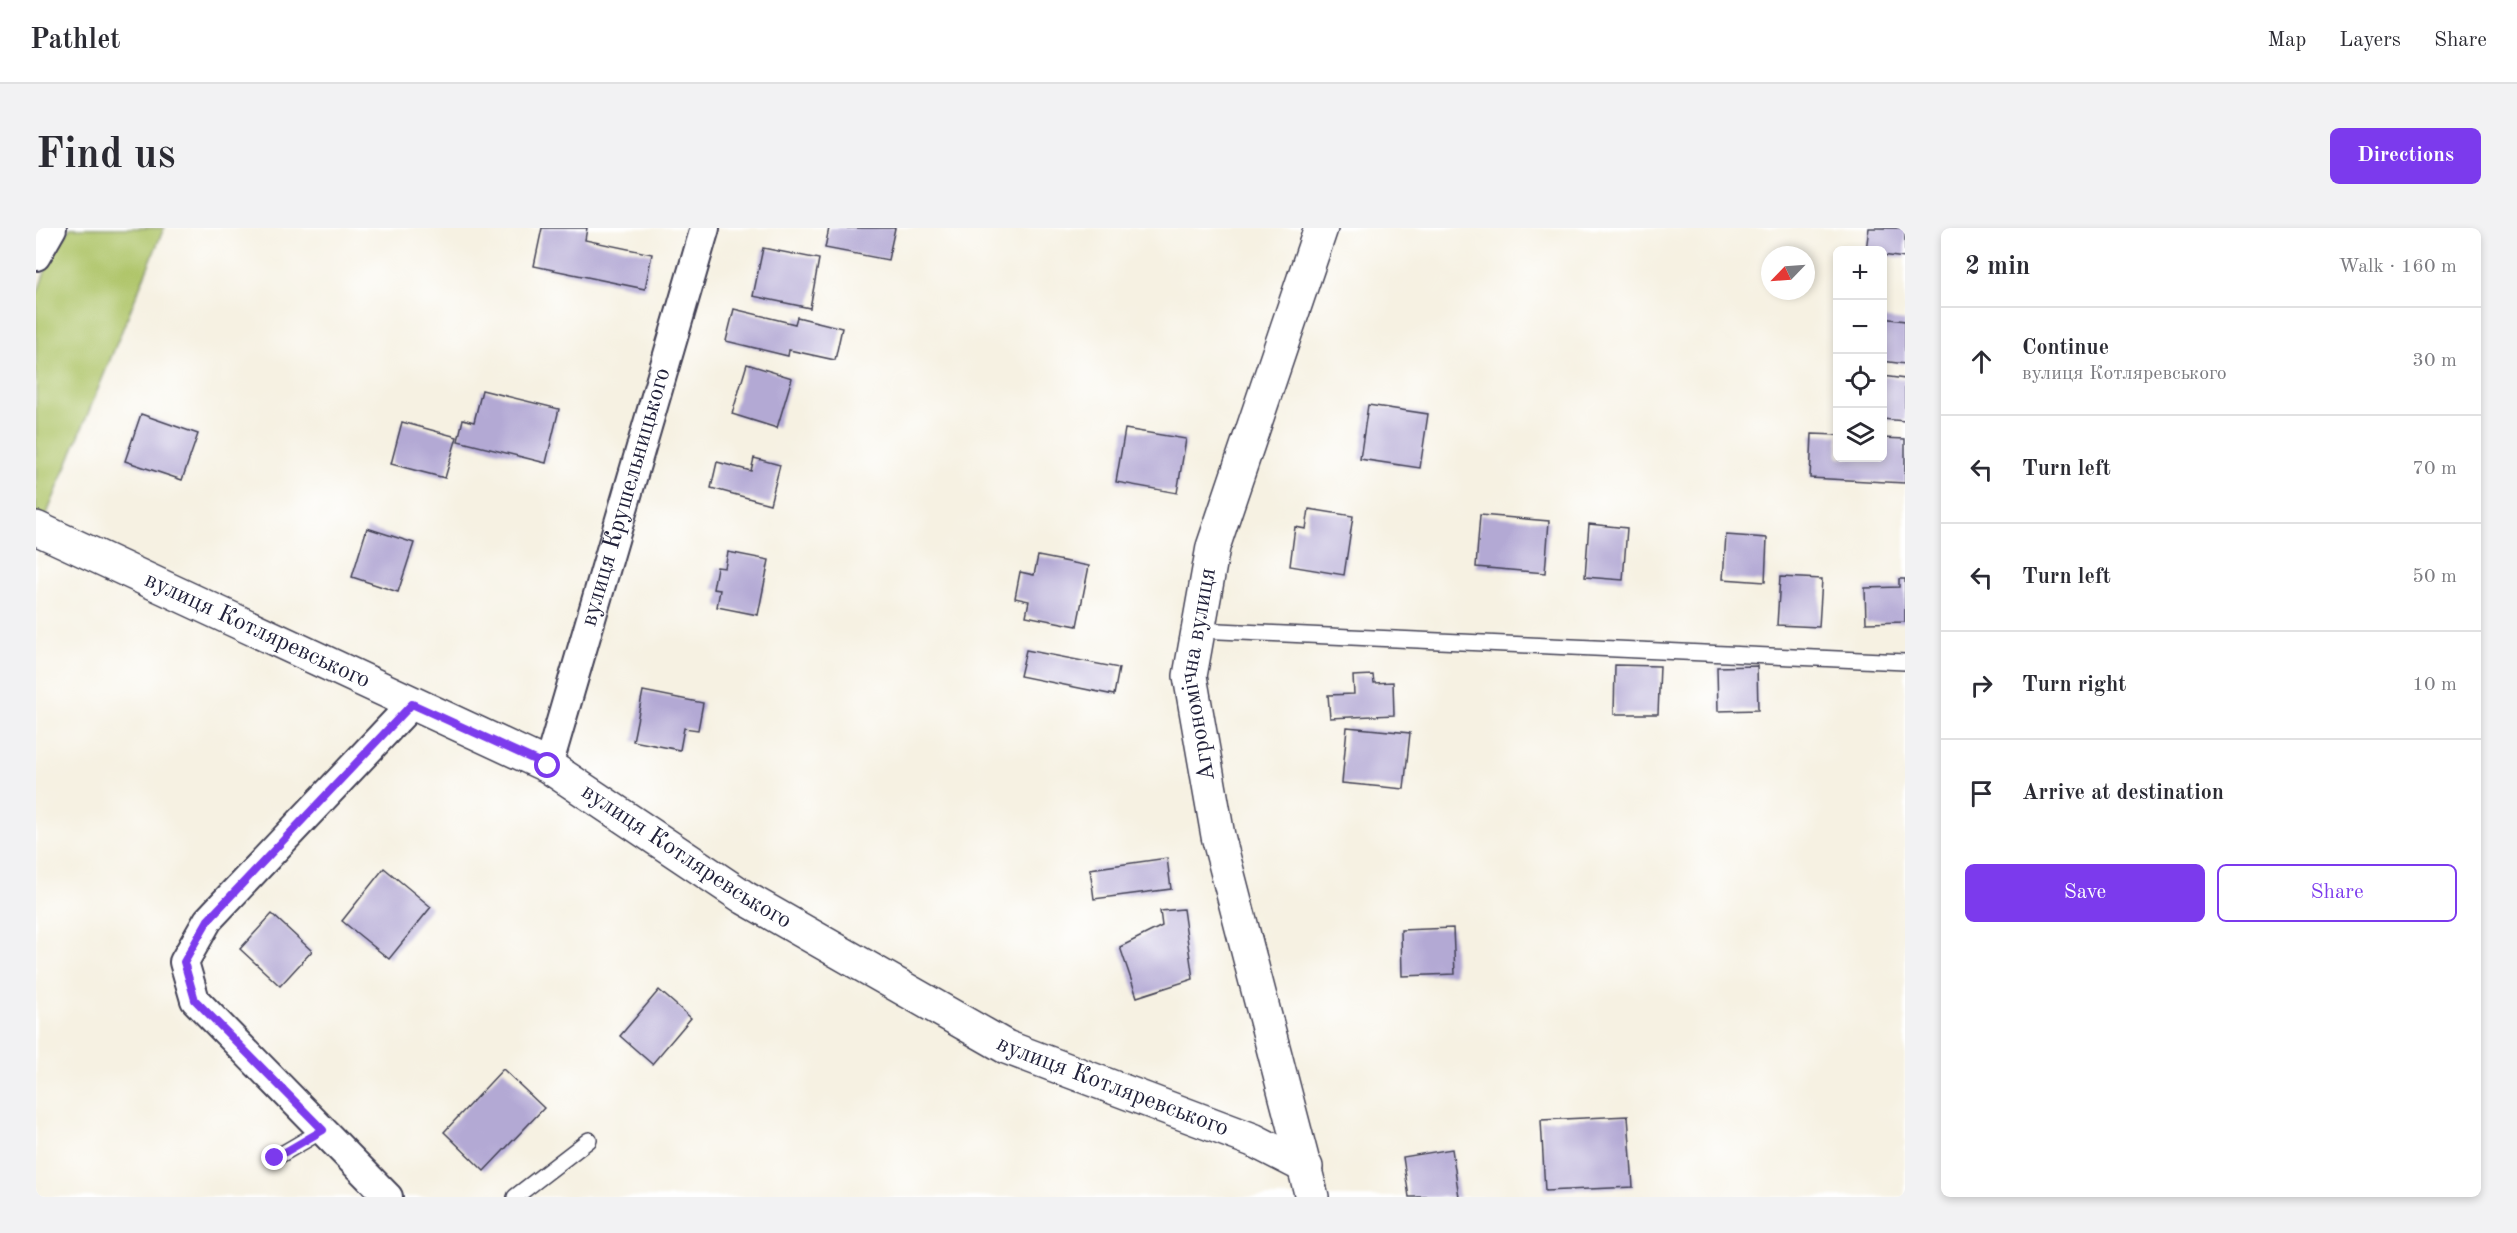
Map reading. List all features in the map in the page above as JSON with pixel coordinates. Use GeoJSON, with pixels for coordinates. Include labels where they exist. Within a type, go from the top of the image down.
{"type":"FeatureCollection","features":[{"type":"Feature","properties":{"kind":"street"},"geometry":{"type":"LineString","coordinates":[[36,256],[52,228]]}},
{"type":"Feature","properties":{"kind":"street","name":"вулиця Крушельницького"},"geometry":{"type":"LineString","coordinates":[[548,766],[705,228]]}},
{"type":"Feature","properties":{"kind":"street","name":"Агрономічна вулиця"},"geometry":{"type":"LineString","coordinates":[[1309,1182],[1218,836],[1190,676],[1213,547],[1321,228]]}},
{"type":"Feature","properties":{"kind":"street","name":"вулиця Котляревського"},"geometry":{"type":"LineString","coordinates":[[36,528],[548,766],[746,898],[1006,1047],[1252,1140],[1309,1182]]}},
{"type":"Feature","properties":{"kind":"street"},"geometry":{"type":"LineString","coordinates":[[388,1197],[195,1000],[184,962],[208,920],[412,704]]}},
{"type":"Feature","properties":{"kind":"lane"},"geometry":{"type":"LineString","coordinates":[[1198,630],[1905,662]]}},
{"type":"Feature","properties":{"kind":"lane"},"geometry":{"type":"LineString","coordinates":[[275,1158],[323,1130]]}},
{"type":"Feature","properties":{"kind":"lane"},"geometry":{"type":"LineString","coordinates":[[515,1197],[589,1140]]}},
{"type":"Feature","properties":{"kind":"green space"},"geometry":{"type":"Polygon","coordinates":[[[70,228],[164,228],[44,521],[36,518],[36,297],[47,266],[70,228]]]}},
{"type":"Feature","properties":{"kind":"building"},"geometry":{"type":"Polygon","coordinates":[[[542,228],[587,228],[585,240],[652,254],[645,289],[534,266],[542,228]]]}},
{"type":"Feature","properties":{"kind":"building"},"geometry":{"type":"Polygon","coordinates":[[[829,228],[895,228],[888,260],[825,248],[829,228]]]}},
{"type":"Feature","properties":{"kind":"building"},"geometry":{"type":"Polygon","coordinates":[[[1869,228],[1905,228],[1905,258],[1887,256],[1887,246],[1867,246],[1869,228]]]}},
{"type":"Feature","properties":{"kind":"building"},"geometry":{"type":"Polygon","coordinates":[[[763,248],[819,259],[810,308],[753,296],[763,248]]]}},
{"type":"Feature","properties":{"kind":"building"},"geometry":{"type":"Polygon","coordinates":[[[734,309],[795,324],[797,317],[842,328],[835,360],[789,350],[788,356],[726,341],[734,309]]]}},
{"type":"Feature","properties":{"kind":"building"},"geometry":{"type":"Polygon","coordinates":[[[1887,319],[1905,321],[1905,364],[1887,362],[1887,319]]]}},
{"type":"Feature","properties":{"kind":"building"},"geometry":{"type":"Polygon","coordinates":[[[747,364],[792,378],[777,428],[732,414],[747,364]]]}},
{"type":"Feature","properties":{"kind":"building"},"geometry":{"type":"Polygon","coordinates":[[[1887,377],[1905,379],[1905,421],[1887,419],[1887,377]]]}},
{"type":"Feature","properties":{"kind":"building"},"geometry":{"type":"Polygon","coordinates":[[[482,390],[559,409],[546,463],[458,441],[463,419],[474,422],[482,390]]]}},
{"type":"Feature","properties":{"kind":"building"},"geometry":{"type":"Polygon","coordinates":[[[1368,405],[1428,414],[1420,468],[1360,459],[1368,405]]]}},
{"type":"Feature","properties":{"kind":"building"},"geometry":{"type":"Polygon","coordinates":[[[141,414],[198,434],[182,480],[125,461],[141,414]]]}},
{"type":"Feature","properties":{"kind":"building"},"geometry":{"type":"Polygon","coordinates":[[[402,422],[457,437],[445,478],[391,464],[402,422]]]}},
{"type":"Feature","properties":{"kind":"building"},"geometry":{"type":"Polygon","coordinates":[[[1125,429],[1186,439],[1177,493],[1116,482],[1125,429]]]}},
{"type":"Feature","properties":{"kind":"building"},"geometry":{"type":"Polygon","coordinates":[[[1812,434],[1833,435],[1833,462],[1887,462],[1887,438],[1905,439],[1905,483],[1810,478],[1812,434]]]}},
{"type":"Feature","properties":{"kind":"building"},"geometry":{"type":"Polygon","coordinates":[[[754,458],[780,465],[770,504],[711,488],[717,462],[751,471],[754,458]]]}},
{"type":"Feature","properties":{"kind":"building"},"geometry":{"type":"Polygon","coordinates":[[[1309,509],[1353,516],[1344,575],[1290,566],[1295,527],[1306,529],[1309,509]]]}},
{"type":"Feature","properties":{"kind":"building"},"geometry":{"type":"Polygon","coordinates":[[[1480,515],[1549,521],[1545,573],[1476,567],[1480,515]]]}},
{"type":"Feature","properties":{"kind":"building"},"geometry":{"type":"Polygon","coordinates":[[[1589,524],[1627,528],[1623,580],[1585,577],[1589,524]]]}},
{"type":"Feature","properties":{"kind":"building"},"geometry":{"type":"Polygon","coordinates":[[[367,528],[414,543],[398,592],[352,577],[367,528]]]}},
{"type":"Feature","properties":{"kind":"building"},"geometry":{"type":"Polygon","coordinates":[[[1726,535],[1767,538],[1765,582],[1723,579],[1726,535]]]}},
{"type":"Feature","properties":{"kind":"building"},"geometry":{"type":"Polygon","coordinates":[[[728,552],[769,560],[758,615],[717,607],[720,590],[713,589],[717,567],[725,568],[728,552]]]}},
{"type":"Feature","properties":{"kind":"building"},"geometry":{"type":"Polygon","coordinates":[[[1038,556],[1089,566],[1077,626],[1026,616],[1029,601],[1015,598],[1020,572],[1034,575],[1038,556]]]}},
{"type":"Feature","properties":{"kind":"building"},"geometry":{"type":"Polygon","coordinates":[[[1780,577],[1822,579],[1819,627],[1777,625],[1780,577]]]}},
{"type":"Feature","properties":{"kind":"building"},"geometry":{"type":"Polygon","coordinates":[[[1899,579],[1905,579],[1905,622],[1866,623],[1865,588],[1899,587],[1899,579]]]}},
{"type":"Feature","properties":{"kind":"building"},"geometry":{"type":"Polygon","coordinates":[[[1026,650],[1119,668],[1114,695],[1020,676],[1026,650]]]}},
{"type":"Feature","properties":{"kind":"building"},"geometry":{"type":"Polygon","coordinates":[[[1615,665],[1660,666],[1658,714],[1614,714],[1615,665]]]}},
{"type":"Feature","properties":{"kind":"building"},"geometry":{"type":"Polygon","coordinates":[[[1757,666],[1758,710],[1718,711],[1717,667],[1757,666]]]}},
{"type":"Feature","properties":{"kind":"building"},"geometry":{"type":"Polygon","coordinates":[[[1373,675],[1374,683],[1393,682],[1394,715],[1330,718],[1328,695],[1354,694],[1353,676],[1373,675]]]}},
{"type":"Feature","properties":{"kind":"building"},"geometry":{"type":"Polygon","coordinates":[[[643,691],[703,703],[698,730],[684,728],[680,750],[633,741],[643,691]]]}},
{"type":"Feature","properties":{"kind":"building"},"geometry":{"type":"Polygon","coordinates":[[[1347,727],[1410,733],[1404,789],[1342,783],[1347,727]]]}},
{"type":"Feature","properties":{"kind":"building"},"geometry":{"type":"Polygon","coordinates":[[[1167,858],[1171,889],[1094,899],[1090,869],[1167,858]]]}},
{"type":"Feature","properties":{"kind":"building"},"geometry":{"type":"Polygon","coordinates":[[[384,868],[431,907],[389,959],[342,921],[384,868]]]}},
{"type":"Feature","properties":{"kind":"building"},"geometry":{"type":"Polygon","coordinates":[[[1183,909],[1193,979],[1137,997],[1120,947],[1162,926],[1160,911],[1183,909]]]}},
{"type":"Feature","properties":{"kind":"building"},"geometry":{"type":"Polygon","coordinates":[[[272,914],[312,951],[280,986],[240,949],[272,914]]]}},
{"type":"Feature","properties":{"kind":"building"},"geometry":{"type":"Polygon","coordinates":[[[1453,928],[1455,974],[1402,976],[1401,930],[1453,928]]]}},
{"type":"Feature","properties":{"kind":"building"},"geometry":{"type":"Polygon","coordinates":[[[659,990],[691,1018],[652,1064],[620,1036],[659,990]]]}},
{"type":"Feature","properties":{"kind":"building"},"geometry":{"type":"Polygon","coordinates":[[[503,1069],[544,1108],[484,1171],[444,1132],[503,1069]]]}},
{"type":"Feature","properties":{"kind":"building"},"geometry":{"type":"Polygon","coordinates":[[[1628,1116],[1633,1187],[1545,1191],[1541,1120],[1628,1116]]]}},
{"type":"Feature","properties":{"kind":"building"},"geometry":{"type":"Polygon","coordinates":[[[1452,1149],[1459,1197],[1409,1197],[1403,1157],[1452,1149]]]}},
{"type":"Feature","properties":{"kind":"route"},"geometry":{"type":"LineString","coordinates":[[275,1158],[323,1130],[195,1000],[184,962],[208,920],[412,704],[548,766]]}}]}
